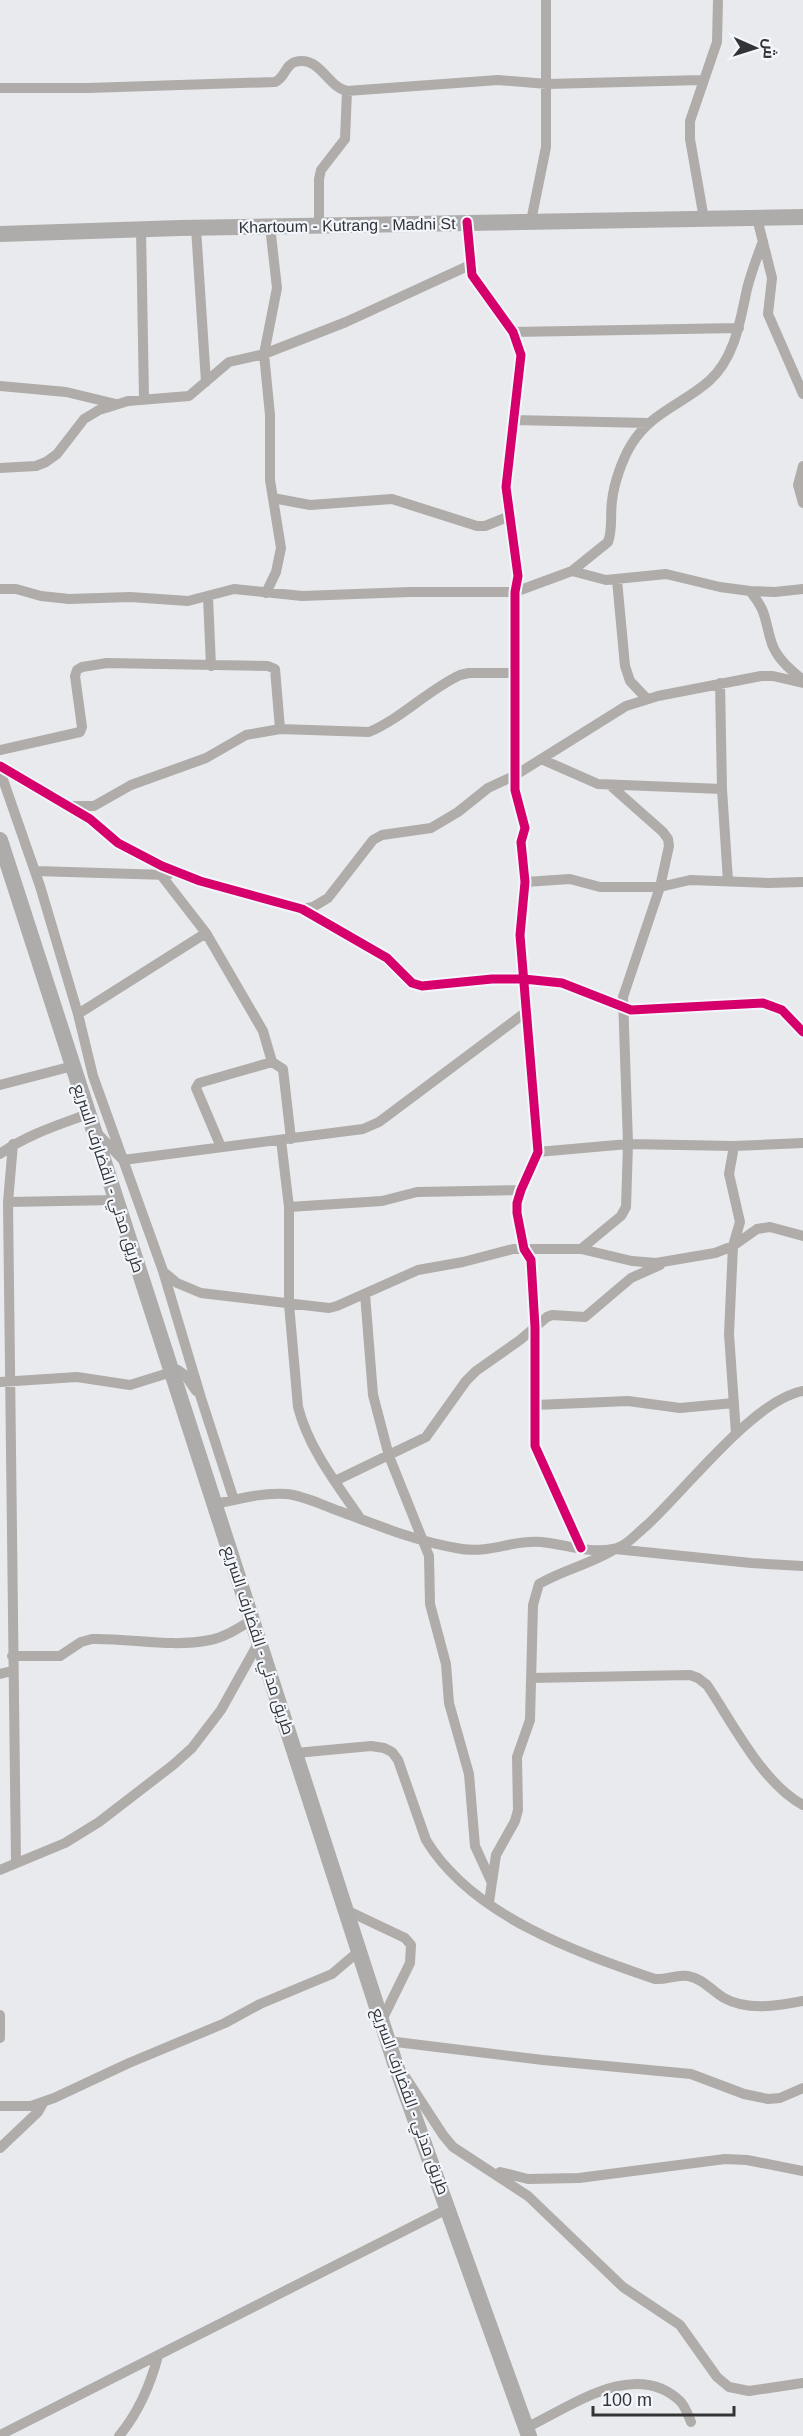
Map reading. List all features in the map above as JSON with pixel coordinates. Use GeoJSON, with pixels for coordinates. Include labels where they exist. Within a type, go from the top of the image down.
{"type":"FeatureCollection","features":[{"type":"Feature","properties":{"kind":"highway","name":"Khartoum - Kutrang - Madni St"},"geometry":{"type":"LineString","coordinates":[[0,234],[270,226],[803,216]]}},
{"type":"Feature","properties":{"kind":"highway","name":"طريق مدني - القضارف السريع"},"geometry":{"type":"LineString","coordinates":[[0,842],[395,2063],[528,2432]]}},
{"type":"Feature","properties":{"kind":"street"},"geometry":{"type":"LineString","coordinates":[[531,221],[546,147],[548,84],[546,0]]}},
{"type":"Feature","properties":{"kind":"street"},"geometry":{"type":"LineString","coordinates":[[704,219],[690,138],[690,120],[717,42],[717,0]]}},
{"type":"Feature","properties":{"kind":"street"},"geometry":{"type":"LineString","coordinates":[[0,88],[109,88],[275,82],[280,80],[290,65],[297,62],[315,65],[336,87],[347,91],[498,80],[548,84],[702,80]]}},
{"type":"Feature","properties":{"kind":"street"},"geometry":{"type":"LineString","coordinates":[[319,225],[319,178],[321,170],[345,140],[347,91]]}},
{"type":"Feature","properties":{"kind":"street"},"geometry":{"type":"LineString","coordinates":[[757,218],[772,278],[768,314],[803,394]]}},
{"type":"Feature","properties":{"kind":"street"},"geometry":{"type":"LineString","coordinates":[[467,222],[472,275],[513,332],[521,355],[506,487],[518,576],[515,592],[514,790],[525,828],[521,855],[525,882],[520,935],[538,1152],[521,1190],[517,1213],[524,1249],[531,1260],[535,1327],[535,1446],[537,1454],[555,1485],[581,1548]]}},
{"type":"Feature","properties":{"kind":"street"},"geometry":{"type":"LineString","coordinates":[[266,593],[276,572],[281,548],[270,480],[270,415],[264,354],[277,288],[270,226]]}},
{"type":"Feature","properties":{"kind":"street"},"geometry":{"type":"LineString","coordinates":[[196,228],[206,382]]}},
{"type":"Feature","properties":{"kind":"street"},"geometry":{"type":"LineString","coordinates":[[141,229],[144,399]]}},
{"type":"Feature","properties":{"kind":"street"},"geometry":{"type":"LineString","coordinates":[[0,589],[16,589],[41,596],[69,599],[130,597],[188,601],[234,589],[311,596],[410,592],[515,592],[572,571],[608,542],[612,499],[622,464],[632,444],[661,412],[711,380],[724,362],[739,328],[748,286],[763,241]]}},
{"type":"Feature","properties":{"kind":"street"},"geometry":{"type":"LineString","coordinates":[[0,468],[46,462],[57,454],[84,419],[99,410],[144,399],[189,396],[230,363],[264,354],[346,322],[470,265]]}},
{"type":"Feature","properties":{"kind":"street"},"geometry":{"type":"LineString","coordinates":[[513,332],[739,328]]}},
{"type":"Feature","properties":{"kind":"street"},"geometry":{"type":"LineString","coordinates":[[0,386],[66,392],[116,404]]}},
{"type":"Feature","properties":{"kind":"street"},"geometry":{"type":"LineString","coordinates":[[513,420],[649,423]]}},
{"type":"Feature","properties":{"kind":"street"},"geometry":{"type":"LineString","coordinates":[[803,466],[798,485],[803,503]]}},
{"type":"Feature","properties":{"kind":"street"},"geometry":{"type":"LineString","coordinates":[[273,498],[310,505],[392,499],[477,526],[485,526],[510,516]]}},
{"type":"Feature","properties":{"kind":"street"},"geometry":{"type":"LineString","coordinates":[[572,571],[606,580],[666,574],[720,587],[750,591],[775,592],[803,589]]}},
{"type":"Feature","properties":{"kind":"street"},"geometry":{"type":"LineString","coordinates":[[617,580],[625,666],[630,681],[647,699]]}},
{"type":"Feature","properties":{"kind":"street"},"geometry":{"type":"LineString","coordinates":[[750,591],[766,615],[772,644],[778,656],[803,681]]}},
{"type":"Feature","properties":{"kind":"street"},"geometry":{"type":"LineString","coordinates":[[208,597],[211,666]]}},
{"type":"Feature","properties":{"kind":"street"},"geometry":{"type":"LineString","coordinates":[[0,750],[80,732],[82,728],[75,676],[77,670],[107,663],[268,666],[275,669],[280,729]]}},
{"type":"Feature","properties":{"kind":"street"},"geometry":{"type":"LineString","coordinates":[[67,805],[94,806],[130,785],[206,758],[246,735],[280,729],[369,732],[381,727],[412,704],[460,675],[514,673]]}},
{"type":"Feature","properties":{"kind":"street"},"geometry":{"type":"LineString","coordinates":[[302,909],[313,907],[327,898],[374,840],[382,835],[431,828],[458,812],[488,788],[514,776],[626,706],[647,699],[761,676],[803,681]]}},
{"type":"Feature","properties":{"kind":"street"},"geometry":{"type":"LineString","coordinates":[[720,684],[722,789],[728,881]]}},
{"type":"Feature","properties":{"kind":"street"},"geometry":{"type":"LineString","coordinates":[[541,759],[588,780],[611,786],[722,789]]}},
{"type":"Feature","properties":{"kind":"street"},"geometry":{"type":"LineString","coordinates":[[0,769],[90,819],[118,843],[183,875],[302,909],[387,958],[412,983],[422,986],[475,980],[524,979],[575,986],[623,1008],[640,1010],[762,1003],[782,1010],[803,1032]]}},
{"type":"Feature","properties":{"kind":"street"},"geometry":{"type":"LineString","coordinates":[[0,769],[35,871],[78,1014],[93,1076],[163,1271],[234,1500]]}},
{"type":"Feature","properties":{"kind":"street"},"geometry":{"type":"LineString","coordinates":[[581,1249],[621,1216],[626,1207],[628,1144],[623,1008],[626,988],[660,887],[669,846],[668,839],[611,786]]}},
{"type":"Feature","properties":{"kind":"street"},"geometry":{"type":"LineString","coordinates":[[35,871],[183,875]]}},
{"type":"Feature","properties":{"kind":"street"},"geometry":{"type":"LineString","coordinates":[[161,875],[206,933],[262,1030],[272,1062]]}},
{"type":"Feature","properties":{"kind":"street"},"geometry":{"type":"LineString","coordinates":[[525,882],[570,879],[593,886],[660,887],[690,880],[803,882]]}},
{"type":"Feature","properties":{"kind":"street"},"geometry":{"type":"LineString","coordinates":[[78,1014],[206,933]]}},
{"type":"Feature","properties":{"kind":"street"},"geometry":{"type":"LineString","coordinates":[[123,1160],[363,1129],[379,1122],[526,1012]]}},
{"type":"Feature","properties":{"kind":"street"},"geometry":{"type":"LineString","coordinates":[[221,1147],[196,1088],[199,1083],[272,1062],[279,1065],[283,1069],[285,1080],[289,1304],[298,1407],[318,1457],[361,1519]]}},
{"type":"Feature","properties":{"kind":"street"},"geometry":{"type":"LineString","coordinates":[[0,1085],[73,1066]]}},
{"type":"Feature","properties":{"kind":"street"},"geometry":{"type":"LineString","coordinates":[[0,1154],[13,1144],[91,1122],[123,1160]]}},
{"type":"Feature","properties":{"kind":"street"},"geometry":{"type":"LineString","coordinates":[[538,1152],[628,1144],[734,1146],[803,1143]]}},
{"type":"Feature","properties":{"kind":"street"},"geometry":{"type":"LineString","coordinates":[[13,1144],[8,1203],[5,1555],[12,1656],[16,1863]]}},
{"type":"Feature","properties":{"kind":"street"},"geometry":{"type":"LineString","coordinates":[[734,1146],[729,1174],[740,1222],[733,1246],[729,1334],[736,1434]]}},
{"type":"Feature","properties":{"kind":"street"},"geometry":{"type":"LineString","coordinates":[[289,1207],[382,1201],[417,1192],[521,1190]]}},
{"type":"Feature","properties":{"kind":"street"},"geometry":{"type":"LineString","coordinates":[[8,1203],[115,1200]]}},
{"type":"Feature","properties":{"kind":"street"},"geometry":{"type":"LineString","coordinates":[[163,1271],[177,1283],[201,1293],[328,1308],[418,1270],[463,1262],[503,1251],[581,1249],[644,1263],[715,1253],[733,1246],[757,1229],[770,1227],[803,1236]]}},
{"type":"Feature","properties":{"kind":"street"},"geometry":{"type":"LineString","coordinates":[[335,1481],[426,1437],[466,1381],[476,1371],[552,1315],[585,1317],[631,1278],[666,1261]]}},
{"type":"Feature","properties":{"kind":"street"},"geometry":{"type":"LineString","coordinates":[[365,1294],[373,1395],[389,1456],[424,1540],[431,1567],[430,1604],[446,1664],[449,1703],[469,1774],[476,1846],[491,1881]]}},
{"type":"Feature","properties":{"kind":"street"},"geometry":{"type":"LineString","coordinates":[[5,1382],[76,1377],[130,1385],[172,1370],[182,1372],[201,1398]]}},
{"type":"Feature","properties":{"kind":"street"},"geometry":{"type":"LineString","coordinates":[[489,1902],[496,1854],[515,1821],[518,1810],[517,1757],[530,1720],[533,1605],[539,1584],[600,1558],[627,1542],[654,1519],[736,1434],[780,1401],[803,1392]]}},
{"type":"Feature","properties":{"kind":"street"},"geometry":{"type":"LineString","coordinates":[[536,1405],[628,1401],[680,1408],[734,1403]]}},
{"type":"Feature","properties":{"kind":"street"},"geometry":{"type":"LineString","coordinates":[[216,1504],[288,1494],[307,1498],[424,1540],[472,1551],[539,1541],[581,1548],[803,1566]]}},
{"type":"Feature","properties":{"kind":"street"},"geometry":{"type":"LineString","coordinates":[[12,1656],[60,1656],[81,1642],[92,1639],[179,1643],[211,1640],[229,1634],[252,1620]]}},
{"type":"Feature","properties":{"kind":"street"},"geometry":{"type":"LineString","coordinates":[[0,1870],[65,1843],[99,1822],[192,1749],[221,1710],[259,1642]]}},
{"type":"Feature","properties":{"kind":"street"},"geometry":{"type":"LineString","coordinates":[[0,1674],[12,1671]]}},
{"type":"Feature","properties":{"kind":"street"},"geometry":{"type":"LineString","coordinates":[[531,1678],[690,1675],[698,1678],[706,1684],[767,1776],[789,1797],[803,1805]]}},
{"type":"Feature","properties":{"kind":"street"},"geometry":{"type":"LineString","coordinates":[[296,1753],[371,1746],[392,1752],[398,1760],[426,1840],[433,1851],[477,1894],[524,1925],[568,1948],[655,1979],[663,1980],[678,1975],[689,1976],[725,1998],[743,2004],[784,2005],[803,2001]]}},
{"type":"Feature","properties":{"kind":"street"},"geometry":{"type":"LineString","coordinates":[[346,1910],[405,1938],[411,1945],[410,1963],[382,2020]]}},
{"type":"Feature","properties":{"kind":"street"},"geometry":{"type":"LineString","coordinates":[[0,2106],[31,2106],[43,2103],[129,2062],[225,2023],[260,2004],[332,1974],[359,1951]]}},
{"type":"Feature","properties":{"kind":"street"},"geometry":{"type":"LineString","coordinates":[[0,2015],[0,2038]]}},
{"type":"Feature","properties":{"kind":"street"},"geometry":{"type":"LineString","coordinates":[[388,2041],[543,2060],[691,2074],[744,2094],[768,2099],[780,2098],[803,2088]]}},
{"type":"Feature","properties":{"kind":"street"},"geometry":{"type":"LineString","coordinates":[[395,2063],[453,2147],[491,2170],[543,2208],[623,2287],[680,2325],[717,2377],[729,2387],[749,2391],[803,2383]]}},
{"type":"Feature","properties":{"kind":"street"},"geometry":{"type":"LineString","coordinates":[[0,2148],[38,2112],[43,2103]]}},
{"type":"Feature","properties":{"kind":"street"},"geometry":{"type":"LineString","coordinates":[[491,2170],[528,2179],[579,2178],[725,2159],[747,2160],[803,2171]]}},
{"type":"Feature","properties":{"kind":"street"},"geometry":{"type":"LineString","coordinates":[[0,2435],[449,2208]]}},
{"type":"Feature","properties":{"kind":"street"},"geometry":{"type":"LineString","coordinates":[[118,2436],[129,2424],[149,2388],[158,2356]]}},
{"type":"Feature","properties":{"kind":"street"},"geometry":{"type":"LineString","coordinates":[[528,2432],[588,2395],[634,2384],[661,2388],[682,2402],[691,2422]]}},
{"type":"Feature","properties":{"kind":"cycle path"},"geometry":{"type":"LineString","coordinates":[[467,222],[472,275],[513,332],[521,355],[506,487],[518,576],[515,592],[515,790],[525,828],[521,842],[525,882],[520,935],[538,1152],[521,1190],[517,1213],[524,1249],[531,1260],[535,1327],[535,1446],[581,1548]]}},
{"type":"Feature","properties":{"kind":"cycle path"},"geometry":{"type":"LineString","coordinates":[[0,766],[90,819],[118,843],[162,866],[200,881],[302,909],[387,958],[412,983],[422,986],[492,979],[524,979],[562,983],[631,1010],[763,1003],[782,1010],[803,1032]]}}]}
